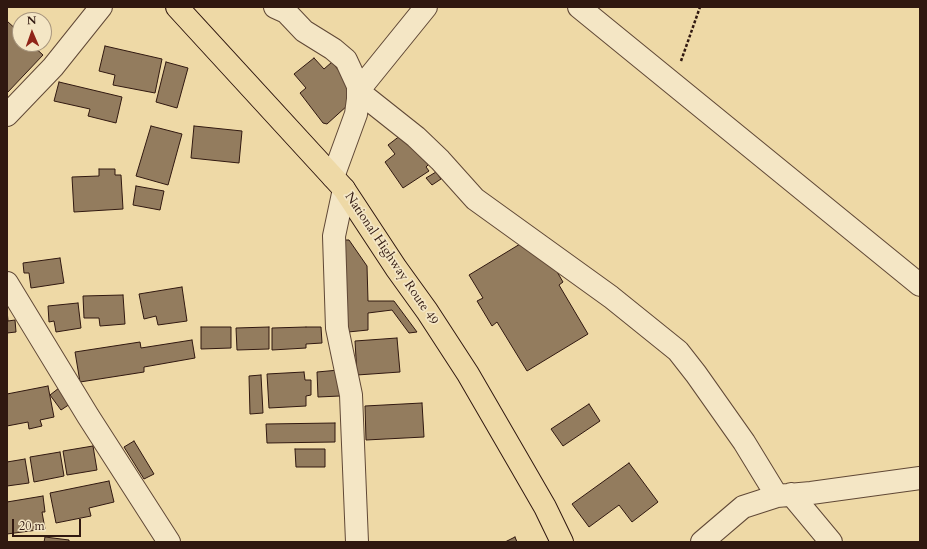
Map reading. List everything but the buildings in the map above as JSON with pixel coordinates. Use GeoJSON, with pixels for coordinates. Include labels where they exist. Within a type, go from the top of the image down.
{"type":"FeatureCollection","features":[{"type":"Feature","properties":{"kind":"highway","name":"National Highway Route 49"},"geometry":{"type":"LineString","coordinates":[[178,7],[338,183],[427,311],[468,374],[520,462],[545,507],[562,542]]}},
{"type":"Feature","properties":{"kind":"street"},"geometry":{"type":"LineString","coordinates":[[7,115],[53,67],[101,7]]}},
{"type":"Feature","properties":{"kind":"street"},"geometry":{"type":"LineString","coordinates":[[275,7],[286,12],[304,31],[333,49],[346,60],[356,80],[358,91],[356,114],[338,183],[334,236],[337,328],[351,395],[357,542]]}},
{"type":"Feature","properties":{"kind":"street"},"geometry":{"type":"LineString","coordinates":[[358,91],[426,7]]}},
{"type":"Feature","properties":{"kind":"street"},"geometry":{"type":"LineString","coordinates":[[579,7],[920,285]]}},
{"type":"Feature","properties":{"kind":"street"},"geometry":{"type":"LineString","coordinates":[[358,91],[416,136],[440,160],[475,200],[612,297],[678,351],[784,495],[831,542]]}},
{"type":"Feature","properties":{"kind":"street"},"geometry":{"type":"LineString","coordinates":[[7,283],[88,416],[170,542]]}},
{"type":"Feature","properties":{"kind":"street"},"geometry":{"type":"LineString","coordinates":[[702,542],[743,507],[784,495],[811,493],[920,478]]}},
{"type":"Feature","properties":{"kind":"path"},"geometry":{"type":"LineString","coordinates":[[673,84],[700,7]]}}]}
